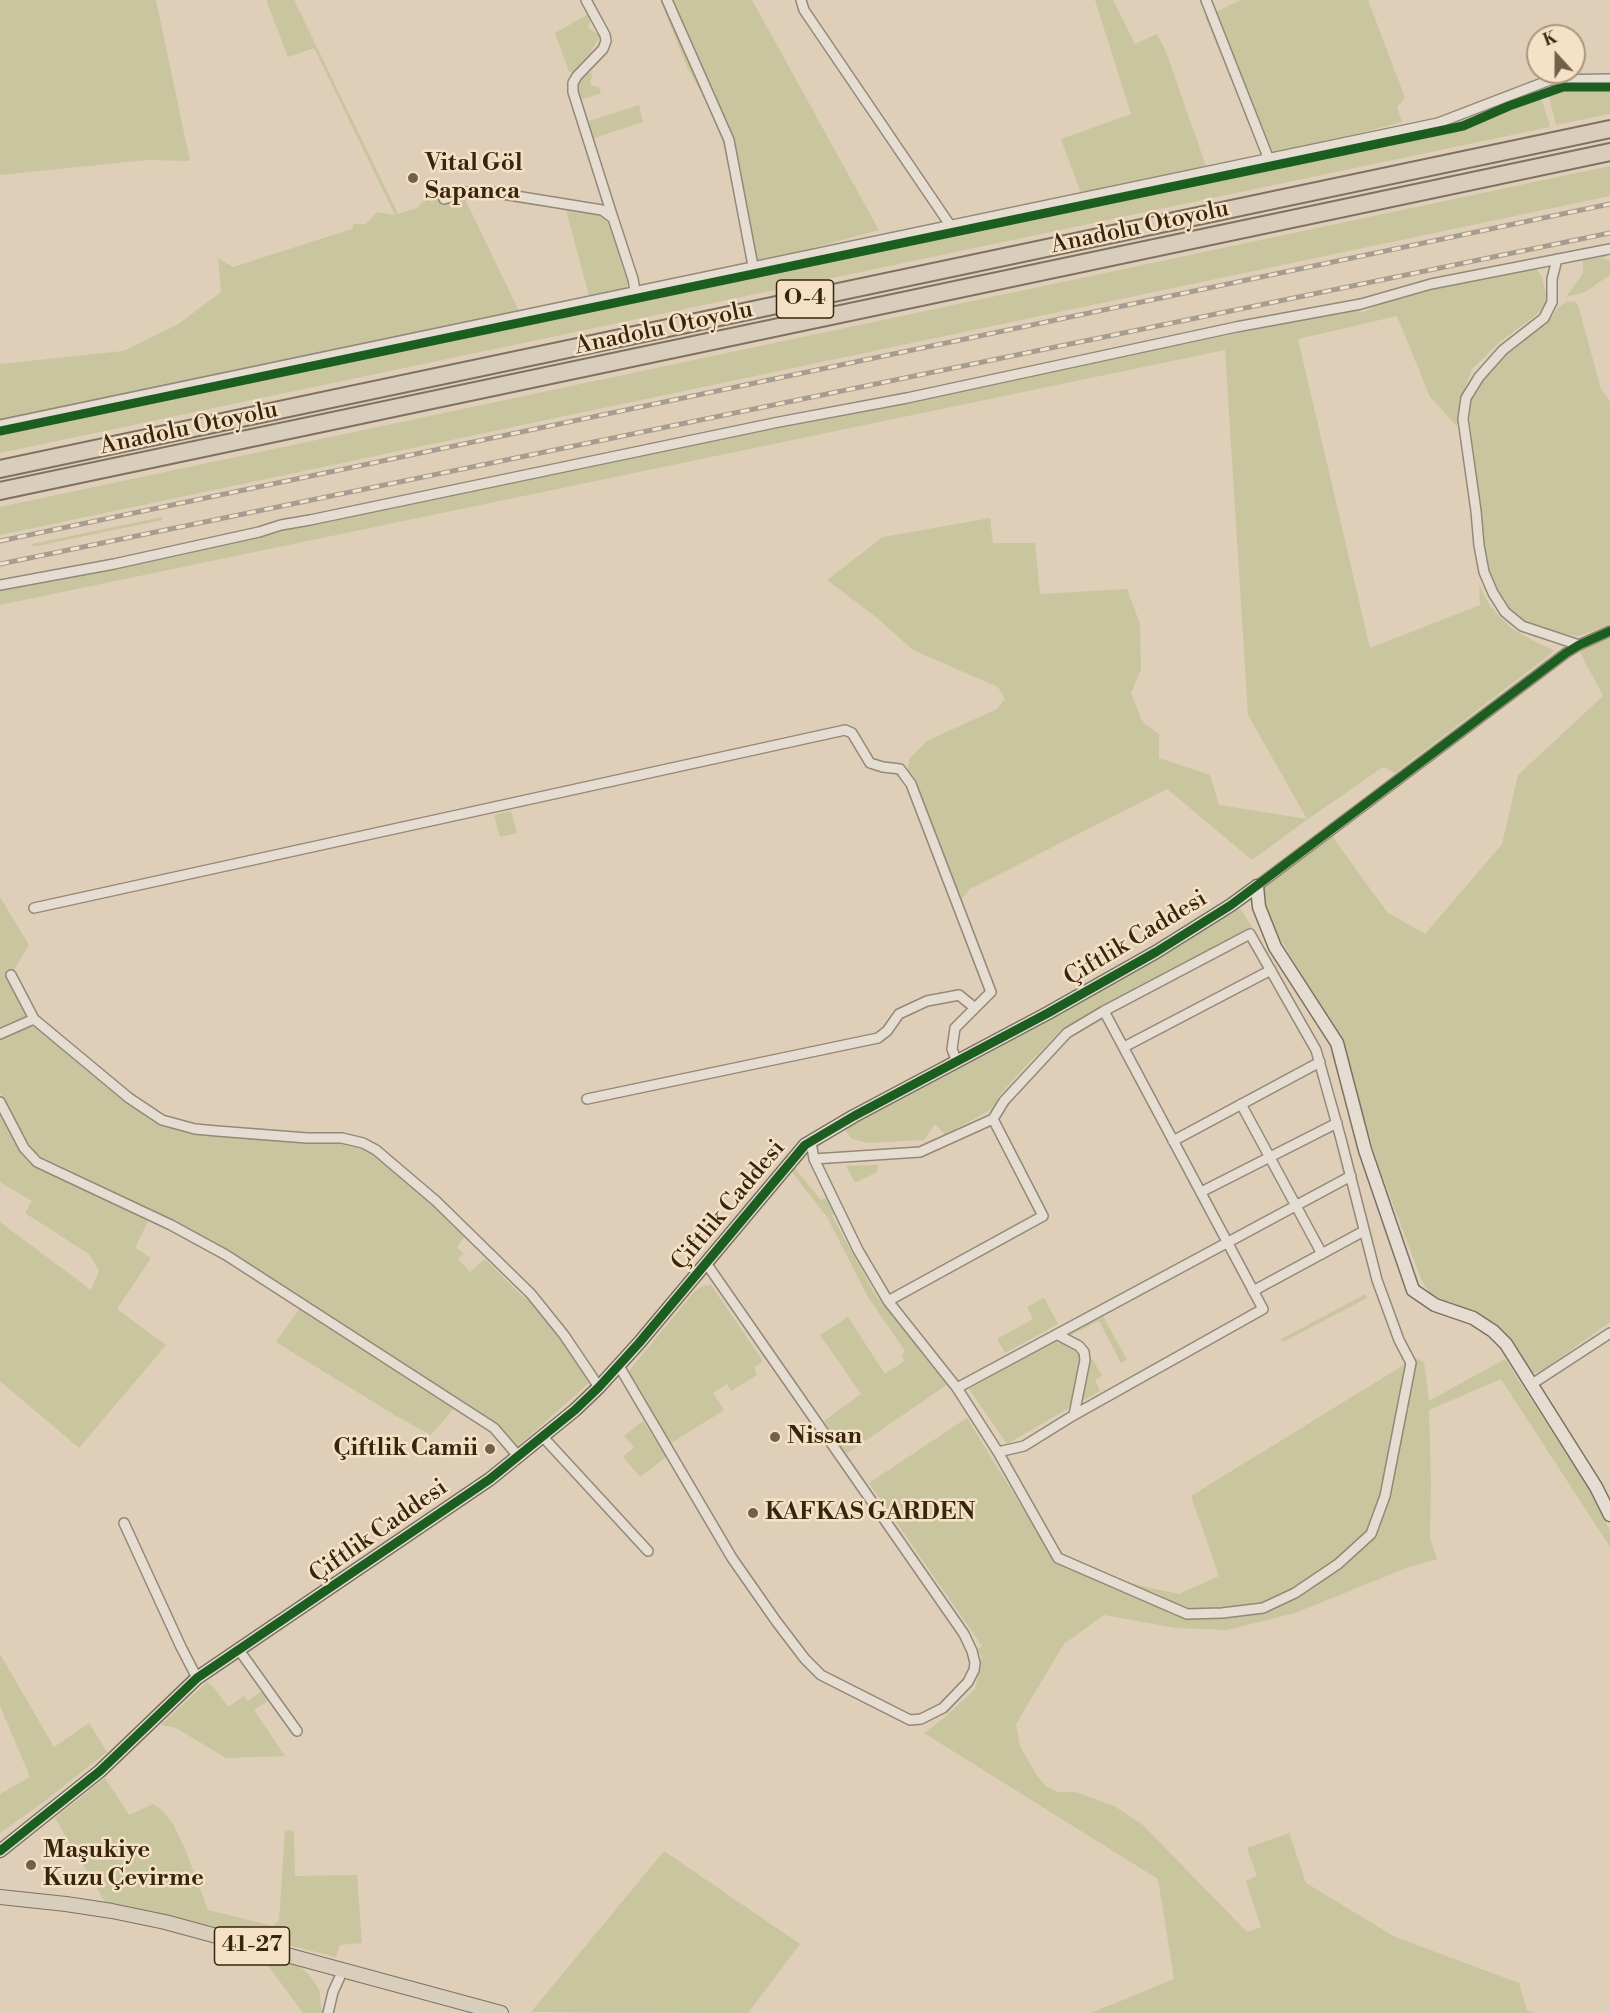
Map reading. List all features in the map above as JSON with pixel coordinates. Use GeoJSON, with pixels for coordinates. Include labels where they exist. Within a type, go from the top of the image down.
{"type":"FeatureCollection","features":[{"type":"Feature","properties":{"kind":"highway","name":"Anadolu Otoyolu"},"geometry":{"type":"LineString","coordinates":[[0,469],[1610,129]]}},
{"type":"Feature","properties":{"kind":"highway","name":"Anadolu Otoyolu"},"geometry":{"type":"LineString","coordinates":[[0,491],[1610,152]]}},
{"type":"Feature","properties":{"kind":"main road","name":"41-27"},"geometry":{"type":"LineString","coordinates":[[0,1897],[66,1904],[165,1922],[501,2013]]}},
{"type":"Feature","properties":{"kind":"street"},"geometry":{"type":"LineString","coordinates":[[586,0],[606,41],[603,49],[577,76],[573,83],[573,92],[635,291]]}},
{"type":"Feature","properties":{"kind":"street"},"geometry":{"type":"LineString","coordinates":[[668,0],[729,140],[753,266]]}},
{"type":"Feature","properties":{"kind":"street"},"geometry":{"type":"LineString","coordinates":[[801,0],[804,10],[950,225]]}},
{"type":"Feature","properties":{"kind":"street"},"geometry":{"type":"LineString","coordinates":[[1206,0],[1268,157]]}},
{"type":"Feature","properties":{"kind":"street"},"geometry":{"type":"LineString","coordinates":[[0,425],[1438,123],[1550,80],[1610,79]]}},
{"type":"Feature","properties":{"kind":"street"},"geometry":{"type":"LineString","coordinates":[[444,199],[467,192],[491,192],[602,210],[614,218]]}},
{"type":"Feature","properties":{"kind":"street"},"geometry":{"type":"LineString","coordinates":[[0,585],[114,564],[259,532],[281,525],[779,422],[907,398],[1236,327],[1360,304],[1431,284],[1610,249]]}},
{"type":"Feature","properties":{"kind":"street"},"geometry":{"type":"LineString","coordinates":[[1557,259],[1552,279],[1552,302],[1544,318],[1503,350],[1479,377],[1466,398],[1463,419],[1479,545],[1484,572],[1493,593],[1505,612],[1522,626],[1579,645]]}},
{"type":"Feature","properties":{"kind":"street","name":"Çiftlik Caddesi"},"geometry":{"type":"LineString","coordinates":[[0,1851],[100,1771],[197,1678],[490,1479],[543,1437],[619,1366],[805,1145],[854,1116],[1156,952],[1231,905],[1579,645],[1610,631]]}},
{"type":"Feature","properties":{"kind":"street"},"geometry":{"type":"LineString","coordinates":[[34,908],[845,730],[852,733],[870,763],[900,769],[911,784],[991,992],[956,1028],[952,1050],[957,1062]]}},
{"type":"Feature","properties":{"kind":"street"},"geometry":{"type":"LineString","coordinates":[[1257,886],[1259,908],[1275,947],[1336,1043],[1365,1150],[1413,1290],[1435,1305],[1473,1318],[1506,1344],[1596,1487],[1610,1515]]}},
{"type":"Feature","properties":{"kind":"street"},"geometry":{"type":"LineString","coordinates":[[811,1142],[814,1159],[858,1250],[888,1301],[957,1388],[998,1452],[1058,1558],[1186,1614],[1222,1613],[1263,1608],[1295,1593],[1338,1564],[1371,1534],[1385,1496],[1411,1364],[1399,1340],[1377,1280],[1316,1050],[1250,934],[1067,1033],[1004,1101],[993,1119],[920,1152],[814,1159]]}},
{"type":"Feature","properties":{"kind":"street"},"geometry":{"type":"LineString","coordinates":[[1124,1047],[1271,970]]}},
{"type":"Feature","properties":{"kind":"street"},"geometry":{"type":"LineString","coordinates":[[11,975],[34,1019],[129,1098],[162,1120],[195,1129],[307,1138],[342,1138],[355,1140],[376,1150],[436,1201],[531,1294],[564,1335],[599,1387]]}},
{"type":"Feature","properties":{"kind":"street"},"geometry":{"type":"LineString","coordinates":[[586,1100],[878,1038],[899,1014],[927,1001],[959,995],[975,1008]]}},
{"type":"Feature","properties":{"kind":"street"},"geometry":{"type":"LineString","coordinates":[[998,1452],[1024,1446],[1074,1415],[1263,1309],[1104,1011]]}},
{"type":"Feature","properties":{"kind":"street"},"geometry":{"type":"LineString","coordinates":[[0,1034],[34,1019]]}},
{"type":"Feature","properties":{"kind":"street"},"geometry":{"type":"LineString","coordinates":[[1173,1141],[1320,1062]]}},
{"type":"Feature","properties":{"kind":"street"},"geometry":{"type":"LineString","coordinates":[[0,1102],[24,1148],[38,1162],[171,1225],[226,1255],[494,1428],[519,1457]]}},
{"type":"Feature","properties":{"kind":"street"},"geometry":{"type":"LineString","coordinates":[[1241,1104],[1322,1254]]}},
{"type":"Feature","properties":{"kind":"street"},"geometry":{"type":"LineString","coordinates":[[888,1301],[1043,1216],[993,1119]]}},
{"type":"Feature","properties":{"kind":"street"},"geometry":{"type":"LineString","coordinates":[[1201,1192],[1337,1123]]}},
{"type":"Feature","properties":{"kind":"street"},"geometry":{"type":"LineString","coordinates":[[957,1388],[1351,1176]]}},
{"type":"Feature","properties":{"kind":"street"},"geometry":{"type":"LineString","coordinates":[[1254,1292],[1365,1231]]}},
{"type":"Feature","properties":{"kind":"street"},"geometry":{"type":"LineString","coordinates":[[619,1366],[747,1581],[805,1659],[821,1675],[910,1720],[921,1719],[943,1708],[968,1682],[974,1670],[972,1651],[964,1634],[706,1263]]}},
{"type":"Feature","properties":{"kind":"street"},"geometry":{"type":"LineString","coordinates":[[1532,1384],[1610,1334]]}},
{"type":"Feature","properties":{"kind":"street"},"geometry":{"type":"LineString","coordinates":[[1058,1335],[1079,1346],[1084,1352],[1085,1360],[1074,1415]]}},
{"type":"Feature","properties":{"kind":"street"},"geometry":{"type":"LineString","coordinates":[[543,1437],[648,1551]]}},
{"type":"Feature","properties":{"kind":"street"},"geometry":{"type":"LineString","coordinates":[[124,1523],[197,1678]]}},
{"type":"Feature","properties":{"kind":"street"},"geometry":{"type":"LineString","coordinates":[[239,1650],[297,1731]]}},
{"type":"Feature","properties":{"kind":"street"},"geometry":{"type":"LineString","coordinates":[[328,2013],[333,1992],[343,1970]]}},
{"type":"Feature","properties":{"kind":"shaded area"},"geometry":{"type":"Polygon","coordinates":[[[0,0],[156,0],[190,161],[147,160],[0,175],[0,0]]]}},
{"type":"Feature","properties":{"kind":"shaded area"},"geometry":{"type":"Polygon","coordinates":[[[266,0],[294,0],[398,214],[417,208],[427,199],[425,194],[437,186],[448,186],[463,195],[519,311],[406,337],[0,421],[0,364],[123,351],[177,325],[221,292],[218,258],[233,267],[352,229],[354,224],[366,224],[377,212],[395,215],[314,48],[288,57],[266,0]]]}},
{"type":"Feature","properties":{"kind":"shaded area"},"geometry":{"type":"Polygon","coordinates":[[[660,0],[752,0],[879,230],[809,249],[750,261],[718,123],[687,67],[660,0]]]}},
{"type":"Feature","properties":{"kind":"shaded area"},"geometry":{"type":"Polygon","coordinates":[[[1095,0],[1113,0],[1135,44],[1157,34],[1166,52],[1206,166],[1081,193],[1061,139],[1131,114],[1095,0]]]}},
{"type":"Feature","properties":{"kind":"shaded area"},"geometry":{"type":"Polygon","coordinates":[[[1241,0],[1368,0],[1405,98],[1397,107],[1402,122],[1306,147],[1274,152],[1260,150],[1205,17],[1241,0]]]}},
{"type":"Feature","properties":{"kind":"shaded area"},"geometry":{"type":"Polygon","coordinates":[[[588,14],[591,19],[588,27],[600,36],[590,53],[572,72],[569,72],[555,33],[588,14]]]}},
{"type":"Feature","properties":{"kind":"shaded area"},"geometry":{"type":"Polygon","coordinates":[[[590,72],[593,75],[590,81],[592,86],[599,87],[601,93],[581,100],[577,85],[583,75],[590,72]]]}},
{"type":"Feature","properties":{"kind":"shaded area"},"geometry":{"type":"Polygon","coordinates":[[[1565,84],[1610,84],[1610,114],[1556,125],[1549,96],[1555,87],[1565,84]]]}},
{"type":"Feature","properties":{"kind":"shaded area"},"geometry":{"type":"Polygon","coordinates":[[[1523,94],[1533,94],[1542,100],[1550,127],[0,453],[0,428],[1479,116],[1523,94]]]}},
{"type":"Feature","properties":{"kind":"shaded area"},"geometry":{"type":"Polygon","coordinates":[[[639,105],[643,122],[591,139],[589,121],[639,105]]]}},
{"type":"Feature","properties":{"kind":"shaded area"},"geometry":{"type":"Polygon","coordinates":[[[1610,166],[1610,196],[0,535],[0,507],[1610,166]]]}},
{"type":"Feature","properties":{"kind":"shaded area"},"geometry":{"type":"Polygon","coordinates":[[[481,193],[596,211],[608,218],[613,226],[628,283],[626,289],[589,296],[566,210],[470,196],[481,193]]]}},
{"type":"Feature","properties":{"kind":"shaded area"},"geometry":{"type":"Polygon","coordinates":[[[1607,256],[1603,259],[1610,260],[1610,275],[1585,292],[1566,297],[1583,273],[1583,257],[1607,256]]]}},
{"type":"Feature","properties":{"kind":"shaded area"},"geometry":{"type":"Polygon","coordinates":[[[1535,268],[1542,277],[1548,302],[1535,316],[1501,341],[1472,369],[1463,393],[1457,426],[1430,397],[1397,316],[1298,339],[1370,648],[1480,605],[1479,585],[1490,606],[1511,628],[1554,650],[1395,773],[1383,767],[1252,860],[1167,789],[970,889],[962,899],[953,900],[906,779],[910,758],[927,741],[997,709],[1005,699],[998,687],[913,650],[876,617],[827,580],[883,537],[990,518],[993,543],[1035,543],[1040,594],[1127,589],[1140,624],[1141,669],[1131,693],[1143,723],[1159,734],[1159,758],[1210,775],[1219,805],[1307,819],[1248,715],[1225,350],[0,605],[0,586],[1317,317],[1346,308],[1364,312],[1398,295],[1535,268]]]}},
{"type":"Feature","properties":{"kind":"shaded area"},"geometry":{"type":"Polygon","coordinates":[[[1574,301],[1578,305],[1601,389],[1610,401],[1610,624],[1579,636],[1555,633],[1517,620],[1500,599],[1489,577],[1482,547],[1470,423],[1470,399],[1480,381],[1502,359],[1552,317],[1557,308],[1574,301]]]}},
{"type":"Feature","properties":{"kind":"shaded area"},"geometry":{"type":"Polygon","coordinates":[[[162,517],[162,520],[33,547],[32,544],[162,517]]]}},
{"type":"Feature","properties":{"kind":"shaded area"},"geometry":{"type":"Polygon","coordinates":[[[1610,635],[1610,1322],[1543,1370],[1535,1373],[1529,1372],[1497,1328],[1434,1299],[1422,1281],[1380,1170],[1338,1035],[1278,935],[1264,908],[1263,893],[1267,883],[1329,832],[1387,912],[1425,934],[1502,844],[1518,775],[1603,696],[1580,652],[1610,635]]]}},
{"type":"Feature","properties":{"kind":"shaded area"},"geometry":{"type":"Polygon","coordinates":[[[511,811],[517,833],[500,837],[494,815],[511,811]]]}},
{"type":"Feature","properties":{"kind":"shaded area"},"geometry":{"type":"Polygon","coordinates":[[[0,897],[29,945],[11,975],[34,1019],[0,1034],[0,897]]]}},
{"type":"Feature","properties":{"kind":"shaded area"},"geometry":{"type":"Polygon","coordinates":[[[1240,909],[1253,928],[1063,1028],[998,1097],[992,1109],[945,1135],[935,1124],[924,1140],[868,1143],[852,1139],[841,1125],[1240,909]]]}},
{"type":"Feature","properties":{"kind":"shaded area"},"geometry":{"type":"Polygon","coordinates":[[[28,1026],[35,1026],[44,1031],[138,1110],[158,1122],[324,1140],[353,1144],[371,1151],[466,1235],[457,1247],[464,1254],[458,1259],[470,1272],[485,1259],[541,1312],[553,1326],[590,1382],[517,1447],[496,1423],[237,1256],[171,1219],[38,1155],[24,1138],[0,1092],[0,1038],[28,1026]]]}},
{"type":"Feature","properties":{"kind":"shaded area"},"geometry":{"type":"Polygon","coordinates":[[[0,1112],[13,1138],[31,1163],[149,1219],[135,1248],[151,1258],[117,1309],[166,1345],[79,1448],[0,1381],[0,1222],[91,1290],[99,1271],[89,1254],[25,1213],[32,1201],[0,1182],[0,1112]]]}},
{"type":"Feature","properties":{"kind":"shaded area"},"geometry":{"type":"Polygon","coordinates":[[[878,1165],[875,1173],[855,1183],[846,1166],[878,1165]]]}},
{"type":"Feature","properties":{"kind":"shaded area"},"geometry":{"type":"Polygon","coordinates":[[[795,1168],[821,1200],[830,1196],[834,1213],[832,1216],[876,1296],[948,1384],[846,1454],[824,1421],[861,1394],[820,1335],[848,1317],[885,1374],[904,1361],[902,1355],[905,1351],[868,1297],[827,1217],[791,1171],[795,1168]]]}},
{"type":"Feature","properties":{"kind":"shaded area"},"geometry":{"type":"Polygon","coordinates":[[[711,1285],[763,1361],[754,1368],[757,1375],[731,1391],[727,1384],[713,1393],[724,1410],[670,1444],[628,1372],[694,1292],[702,1286],[711,1285]]]}},
{"type":"Feature","properties":{"kind":"shaded area"},"geometry":{"type":"Polygon","coordinates":[[[1366,1294],[1367,1298],[1283,1342],[1281,1339],[1366,1294]]]}},
{"type":"Feature","properties":{"kind":"shaded area"},"geometry":{"type":"Polygon","coordinates":[[[1044,1298],[1058,1324],[1005,1353],[997,1339],[1033,1319],[1027,1307],[1044,1298]]]}},
{"type":"Feature","properties":{"kind":"shaded area"},"geometry":{"type":"Polygon","coordinates":[[[299,1309],[453,1409],[431,1435],[276,1342],[299,1309]]]}},
{"type":"Feature","properties":{"kind":"shaded area"},"geometry":{"type":"Polygon","coordinates":[[[1102,1314],[1127,1360],[1121,1363],[1099,1321],[1069,1336],[1067,1333],[1102,1314]]]}},
{"type":"Feature","properties":{"kind":"shaded area"},"geometry":{"type":"Polygon","coordinates":[[[1054,1341],[1074,1346],[1080,1355],[1081,1365],[1076,1391],[1069,1408],[1007,1444],[969,1389],[1054,1341]]]}},
{"type":"Feature","properties":{"kind":"shaded area"},"geometry":{"type":"Polygon","coordinates":[[[1415,1358],[1424,1362],[1429,1401],[1505,1359],[1594,1497],[1610,1531],[1610,1547],[1501,1379],[1429,1410],[1430,1538],[1437,1559],[1409,1567],[1295,1613],[1227,1630],[1176,1628],[1104,1615],[1064,1644],[1016,1724],[1020,1746],[1037,1776],[1047,1787],[1058,1792],[1075,1792],[1114,1806],[1142,1824],[1247,1932],[1261,1927],[1246,1881],[1257,1876],[1247,1848],[1289,1833],[1306,1883],[1395,1937],[1519,1983],[1527,2010],[1536,2013],[1091,2013],[1174,1979],[1158,1879],[924,1733],[975,1689],[982,1656],[977,1650],[982,1646],[869,1483],[967,1418],[1047,1548],[1061,1564],[1179,1594],[1219,1576],[1191,1496],[1415,1358]]]}},
{"type":"Feature","properties":{"kind":"shaded area"},"geometry":{"type":"Polygon","coordinates":[[[1089,1360],[1093,1360],[1102,1376],[1095,1380],[1100,1391],[1080,1402],[1089,1360]]]}},
{"type":"Feature","properties":{"kind":"shaded area"},"geometry":{"type":"Polygon","coordinates":[[[643,1421],[666,1457],[640,1477],[623,1457],[634,1447],[624,1436],[643,1421]]]}},
{"type":"Feature","properties":{"kind":"shaded area"},"geometry":{"type":"Polygon","coordinates":[[[0,1654],[54,1747],[89,1723],[107,1752],[0,1833],[0,1794],[30,1777],[0,1706],[0,1654]]]}},
{"type":"Feature","properties":{"kind":"shaded area"},"geometry":{"type":"Polygon","coordinates":[[[207,1682],[228,1707],[244,1696],[248,1701],[262,1691],[269,1700],[254,1710],[285,1756],[226,1758],[176,1728],[161,1725],[207,1682]]]}},
{"type":"Feature","properties":{"kind":"shaded area"},"geometry":{"type":"Polygon","coordinates":[[[105,1778],[129,1815],[153,1804],[163,1811],[173,1824],[186,1851],[208,1910],[273,1926],[279,1921],[285,1830],[294,1831],[295,1876],[357,1875],[362,1943],[340,1945],[336,1957],[180,1918],[105,1902],[55,1818],[105,1778]]]}},
{"type":"Feature","properties":{"kind":"shaded area"},"geometry":{"type":"Polygon","coordinates":[[[664,1851],[800,1944],[748,2013],[531,2012],[664,1851]]]}},
{"type":"Feature","properties":{"kind":"shaded area"},"geometry":{"type":"Polygon","coordinates":[[[258,1952],[299,1965],[319,1989],[322,2013],[303,2013],[258,1952]]]}},
{"type":"Feature","properties":{"kind":"railway"},"geometry":{"type":"LineString","coordinates":[[0,541],[1610,204]]}},
{"type":"Feature","properties":{"kind":"railway"},"geometry":{"type":"LineString","coordinates":[[0,564],[1610,233]]}},
{"type":"Feature","properties":{"kind":"cycle path"},"geometry":{"type":"LineString","coordinates":[[0,431],[1463,126],[1509,106],[1563,87],[1610,87]]}},
{"type":"Feature","properties":{"kind":"cycle path"},"geometry":{"type":"LineString","coordinates":[[0,1851],[100,1771],[197,1678],[490,1479],[575,1410],[639,1343],[805,1145],[854,1116],[1048,1013],[1156,952],[1231,905],[1566,653],[1610,631]]}},
{"type":"Feature","properties":{"kind":"place","name":"Vital Göl Sapanca"},"geometry":{"type":"Point","coordinates":[413,178]}},
{"type":"Feature","properties":{"kind":"place","name":"Nissan"},"geometry":{"type":"Point","coordinates":[775,1437]}},
{"type":"Feature","properties":{"kind":"place","name":"Çiftlik Camii"},"geometry":{"type":"Point","coordinates":[490,1449]}},
{"type":"Feature","properties":{"kind":"place","name":"KAFKAS GARDEN"},"geometry":{"type":"Point","coordinates":[753,1513]}},
{"type":"Feature","properties":{"kind":"place","name":"Maşukiye Kuzu Çevirme"},"geometry":{"type":"Point","coordinates":[31,1865]}}]}
